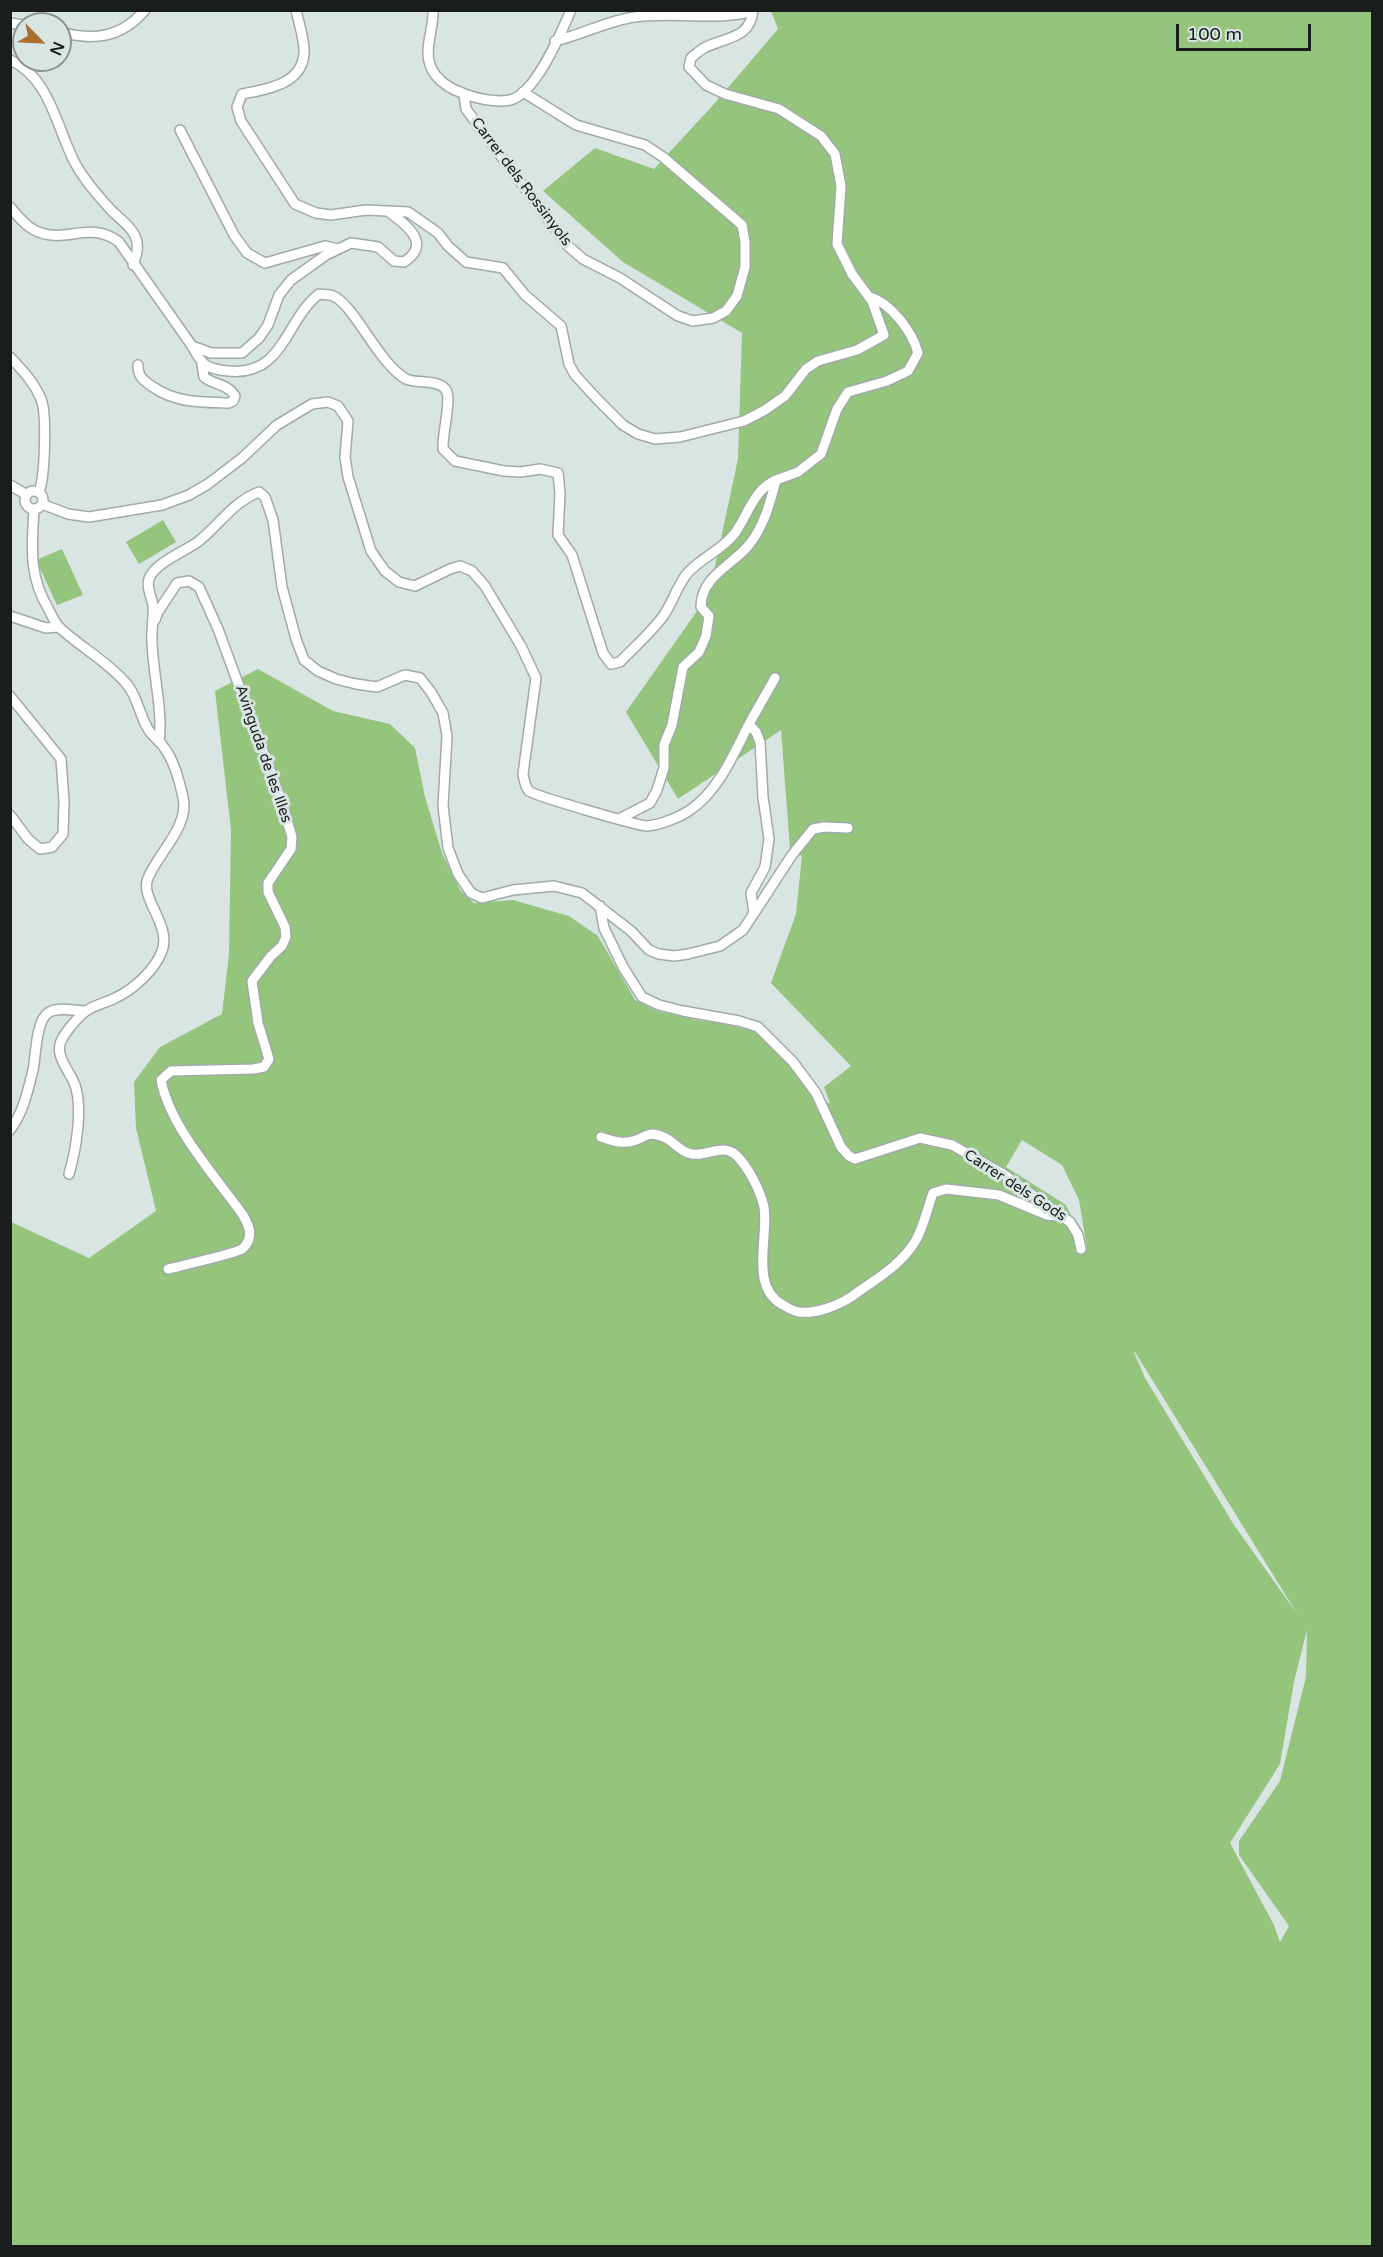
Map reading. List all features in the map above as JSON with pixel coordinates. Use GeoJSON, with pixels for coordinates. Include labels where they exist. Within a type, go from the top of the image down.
{"type":"FeatureCollection","features":[{"type":"Feature","properties":{"kind":"street"},"geometry":{"type":"LineString","coordinates":[[72,34],[102,38],[139,17],[145,10]]}},
{"type":"Feature","properties":{"kind":"street"},"geometry":{"type":"LineString","coordinates":[[296,10],[304,50],[300,71],[289,80],[273,87],[242,94],[237,107],[241,121],[295,204],[316,213],[331,215],[366,210],[408,212],[427,223],[466,261],[503,268],[525,295],[561,326],[569,364],[575,375],[623,425],[638,434],[656,439],[681,437],[744,421],[785,396],[806,369],[818,361],[857,350],[884,335],[879,315],[852,274],[837,244],[841,186],[835,154],[821,136],[779,109],[725,94],[706,86],[689,67],[691,58],[704,47],[730,39],[744,31],[752,20],[753,11],[728,17],[660,15],[632,18],[555,41]]}},
{"type":"Feature","properties":{"kind":"street"},"geometry":{"type":"LineString","coordinates":[[433,10],[429,61],[437,77],[447,87],[464,94],[491,100],[511,100],[523,92],[538,74],[571,10]]}},
{"type":"Feature","properties":{"kind":"street"},"geometry":{"type":"LineString","coordinates":[[10,60],[29,72],[38,84],[56,114],[75,163],[98,196],[134,234],[139,249],[133,265]]}},
{"type":"Feature","properties":{"kind":"street","name":"Carrer dels Rossinyols"},"geometry":{"type":"LineString","coordinates":[[464,94],[466,109],[494,149],[528,190],[568,246],[583,259],[620,278],[678,316],[693,321],[713,318],[726,311],[736,296],[745,267],[745,242],[741,225],[663,157],[645,145],[576,124],[523,92]]}},
{"type":"Feature","properties":{"kind":"street"},"geometry":{"type":"LineString","coordinates":[[180,130],[234,235],[247,253],[265,263],[325,246],[338,249]]}},
{"type":"Feature","properties":{"kind":"street"},"geometry":{"type":"LineString","coordinates":[[10,207],[26,225],[45,234],[95,232],[108,234],[119,242],[192,346],[202,364],[204,377],[209,382],[232,389],[235,396],[229,403],[170,397],[142,380],[138,374],[138,365]]}},
{"type":"Feature","properties":{"kind":"street"},"geometry":{"type":"LineString","coordinates":[[192,346],[211,353],[242,353],[259,338],[268,325],[279,295],[291,280],[300,272],[351,243],[378,247],[394,261],[404,262],[414,256],[417,248],[410,228],[387,210]]}},
{"type":"Feature","properties":{"kind":"street"},"geometry":{"type":"LineString","coordinates":[[202,364],[214,370],[240,373],[259,367],[280,348],[308,302],[319,294],[333,296],[347,309],[381,356],[397,372],[408,380],[442,386],[446,390],[448,400],[442,436],[443,449],[455,461],[504,471],[521,472],[540,469],[558,473],[560,494],[558,535],[572,555],[603,653],[611,664],[620,662],[662,618],[686,576],[695,565],[717,551],[734,535],[754,499],[767,484],[798,472],[821,454],[837,409],[848,392],[886,381],[908,371],[918,353],[915,343],[881,300],[868,296]]}},
{"type":"Feature","properties":{"kind":"street"},"geometry":{"type":"LineString","coordinates":[[10,357],[29,377],[42,401],[44,470],[39,492],[43,498],[38,506],[31,545],[33,573],[58,627],[125,681],[134,695],[148,730],[159,742],[177,772],[184,800],[175,834],[154,864],[146,882],[149,896],[163,927],[165,940],[162,952],[152,968],[118,997],[85,1011],[56,1010],[48,1013],[41,1021],[33,1069],[16,1122],[10,1130]]}},
{"type":"Feature","properties":{"kind":"street"},"geometry":{"type":"LineString","coordinates":[[27,495],[27,506],[38,506],[89,517],[162,505],[189,495],[208,484],[242,458],[277,425],[312,404],[328,402],[338,406],[348,421],[345,457],[348,477],[371,551],[385,572],[399,582],[415,586],[460,566],[472,571],[485,586],[521,646],[536,678],[525,752],[523,774],[525,785],[530,791],[544,798],[636,824],[648,826],[688,812],[701,803],[716,782],[775,678]]}},
{"type":"Feature","properties":{"kind":"street"},"geometry":{"type":"LineString","coordinates":[[621,818],[650,803],[657,790],[663,768],[664,745],[672,725],[681,673],[683,667],[699,652],[706,636],[709,616],[701,607],[701,596],[714,576],[734,560],[753,538],[766,513],[776,480]]}},
{"type":"Feature","properties":{"kind":"street"},"geometry":{"type":"LineString","coordinates":[[10,485],[27,495]]}},
{"type":"Feature","properties":{"kind":"street"},"geometry":{"type":"LineString","coordinates":[[27,495],[31,492],[39,492]]}},
{"type":"Feature","properties":{"kind":"street"},"geometry":{"type":"LineString","coordinates":[[159,742],[161,728],[152,631],[153,605],[149,593],[149,579],[153,572],[200,540],[245,497],[259,492],[266,497],[273,520],[282,587],[304,660],[318,671],[336,679],[367,686],[377,687],[405,675],[420,678],[443,713],[447,736],[443,806],[448,848],[458,874],[471,893],[482,898],[513,890],[554,886],[582,893],[631,931],[649,950],[674,956],[720,946],[744,930],[792,855],[813,829],[824,826],[848,828]]}},
{"type":"Feature","properties":{"kind":"street","name":"Avinguda de les Illes"},"geometry":{"type":"LineString","coordinates":[[152,631],[158,612],[177,583],[189,581],[199,587],[218,629],[249,711],[292,837],[291,849],[268,883],[268,892],[285,927],[286,937],[282,946],[252,981],[258,1023],[268,1059],[264,1067],[171,1071],[161,1080],[164,1094],[176,1121],[243,1215],[250,1228],[250,1239],[242,1250],[168,1269]]}},
{"type":"Feature","properties":{"kind":"street"},"geometry":{"type":"LineString","coordinates":[[10,615],[46,628],[58,627]]}},
{"type":"Feature","properties":{"kind":"street"},"geometry":{"type":"LineString","coordinates":[[10,696],[62,759],[63,834],[52,847],[40,849],[10,815]]}},
{"type":"Feature","properties":{"kind":"street"},"geometry":{"type":"LineString","coordinates":[[749,724],[756,732],[760,742],[763,797],[769,839],[765,867],[751,893],[754,913]]}},
{"type":"Feature","properties":{"kind":"street","name":"Carrer dels Gods"},"geometry":{"type":"LineString","coordinates":[[600,906],[604,928],[623,967],[642,997],[659,1005],[682,1011],[739,1021],[758,1027],[793,1062],[816,1093],[841,1148],[849,1156],[855,1159],[920,1138],[952,1145],[1003,1174],[1070,1222],[1078,1234],[1081,1249]]}},
{"type":"Feature","properties":{"kind":"street"},"geometry":{"type":"LineString","coordinates":[[69,1174],[78,1138],[77,1095],[75,1085],[63,1065],[60,1045],[61,1039],[85,1011]]}},
{"type":"Feature","properties":{"kind":"street"},"geometry":{"type":"LineString","coordinates":[[601,1137],[622,1143],[635,1141],[649,1134],[664,1136],[688,1154],[703,1155],[722,1149],[735,1154],[747,1169],[759,1192],[764,1209],[763,1275],[768,1292],[779,1303],[795,1312],[811,1313],[844,1301],[892,1267],[916,1240],[933,1193],[946,1189],[999,1195],[1047,1215],[1060,1216]]}},
{"type":"Feature","properties":{"kind":"green space"},"geometry":{"type":"Polygon","coordinates":[[[771,11],[1372,11],[1372,2246],[11,2246],[11,1222],[89,1258],[156,1211],[136,1128],[134,1082],[160,1047],[222,1014],[229,954],[231,830],[215,691],[258,669],[333,711],[390,724],[415,748],[425,797],[442,853],[460,890],[474,903],[513,900],[569,916],[598,936],[635,1000],[657,1011],[702,1021],[718,1022],[756,1032],[790,1065],[812,1095],[828,1103],[830,1103],[824,1087],[851,1066],[771,983],[796,914],[802,856],[790,849],[781,730],[678,799],[626,712],[709,594],[738,459],[742,333],[623,262],[543,191],[595,148],[654,169],[714,104],[778,29],[771,11]],[[1022,1140],[1006,1167],[1066,1205],[1087,1248],[1079,1200],[1062,1165],[1022,1140]],[[1134,1352],[1145,1378],[1234,1525],[1298,1615],[1134,1352]],[[1307,1630],[1294,1682],[1280,1764],[1230,1843],[1274,1925],[1280,1942],[1289,1926],[1239,1855],[1239,1841],[1280,1781],[1306,1677],[1307,1630]]]}},
{"type":"Feature","properties":{"kind":"green space"},"geometry":{"type":"Polygon","coordinates":[[[163,520],[176,542],[139,564],[126,542],[163,520]]]}},
{"type":"Feature","properties":{"kind":"green space"},"geometry":{"type":"Polygon","coordinates":[[[62,549],[83,595],[57,605],[36,560],[62,549]]]}}]}
